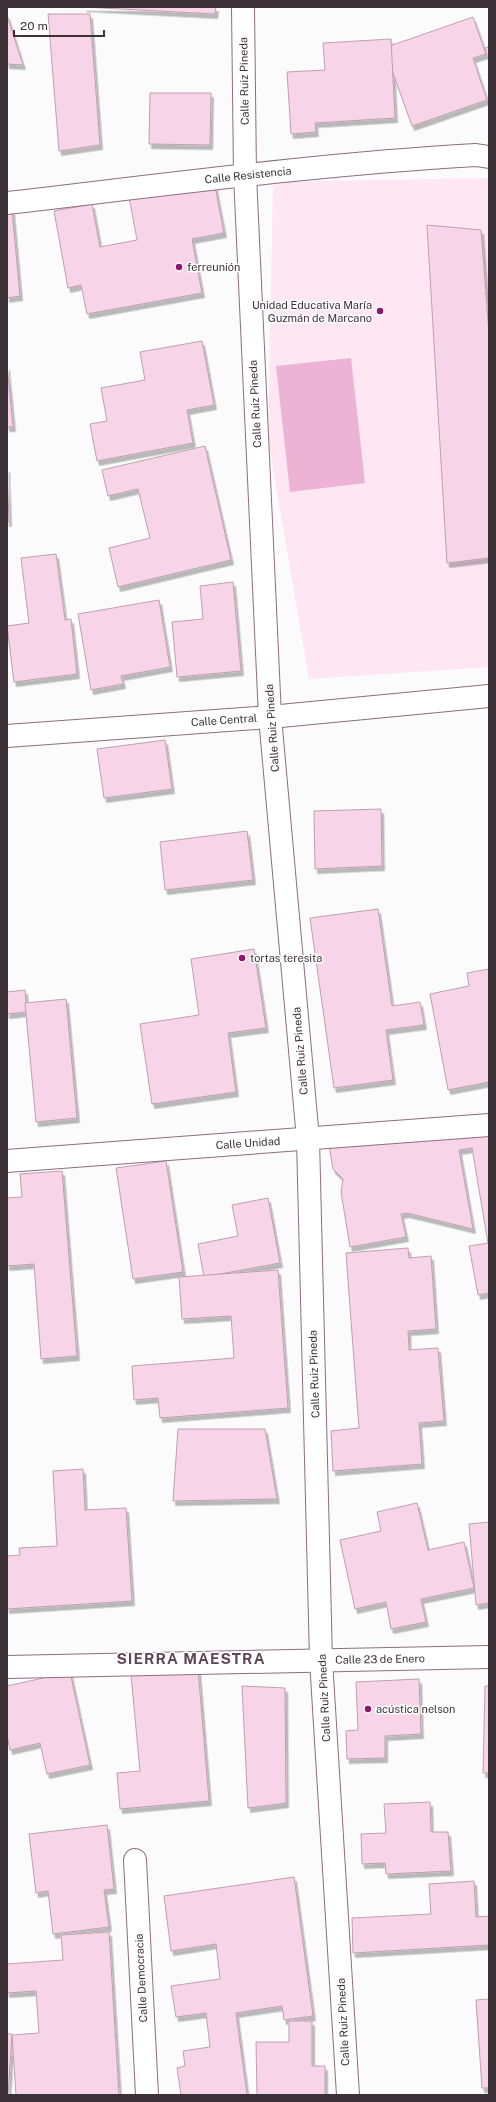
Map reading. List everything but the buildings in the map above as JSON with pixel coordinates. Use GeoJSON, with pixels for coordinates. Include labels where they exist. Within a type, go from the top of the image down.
{"type":"FeatureCollection","features":[{"type":"Feature","properties":{"kind":"street","name":"Calle Ruiz Pineda"},"geometry":{"type":"LineString","coordinates":[[243,7],[245,175],[270,717],[308,1139],[321,1660],[348,2095]]}},
{"type":"Feature","properties":{"kind":"street","name":"Calle Resistencia"},"geometry":{"type":"LineString","coordinates":[[7,204],[383,160],[476,155],[489,157]]}},
{"type":"Feature","properties":{"kind":"street","name":"Calle Central"},"geometry":{"type":"LineString","coordinates":[[7,736],[270,717],[489,696]]}},
{"type":"Feature","properties":{"kind":"street","name":"Calle Unidad"},"geometry":{"type":"LineString","coordinates":[[7,1161],[489,1125]]}},
{"type":"Feature","properties":{"kind":"street","name":"Calle 23 de Enero"},"geometry":{"type":"LineString","coordinates":[[7,1667],[489,1657]]}},
{"type":"Feature","properties":{"kind":"street","name":"Calle Democracia"},"geometry":{"type":"LineString","coordinates":[[135,1860],[147,2095]]}},
{"type":"Feature","properties":{"kind":"shaded area","name":"Unidad Educativa María Guzmán de Marcano"},"geometry":{"type":"Polygon","coordinates":[[[489,178],[489,667],[309,679],[268,440],[273,182],[489,178]]]}},
{"type":"Feature","properties":{"kind":"shaded area"},"geometry":{"type":"Polygon","coordinates":[[[351,358],[365,483],[290,492],[276,366],[351,358]]]}},
{"type":"Feature","properties":{"kind":"place","name":"ferreunión"},"geometry":{"type":"Point","coordinates":[179,267]}},
{"type":"Feature","properties":{"kind":"place","name":"Unidad Educativa María Guzmán de Marcano"},"geometry":{"type":"Point","coordinates":[380,311]}},
{"type":"Feature","properties":{"kind":"place","name":"tortas teresita"},"geometry":{"type":"Point","coordinates":[242,958]}},
{"type":"Feature","properties":{"kind":"place","name":"acústica nelson"},"geometry":{"type":"Point","coordinates":[368,1709]}},
{"type":"Feature","properties":{"kind":"district","name":"SIERRA MAESTRA"},"geometry":{"type":"Point","coordinates":[191,1659]}}]}
